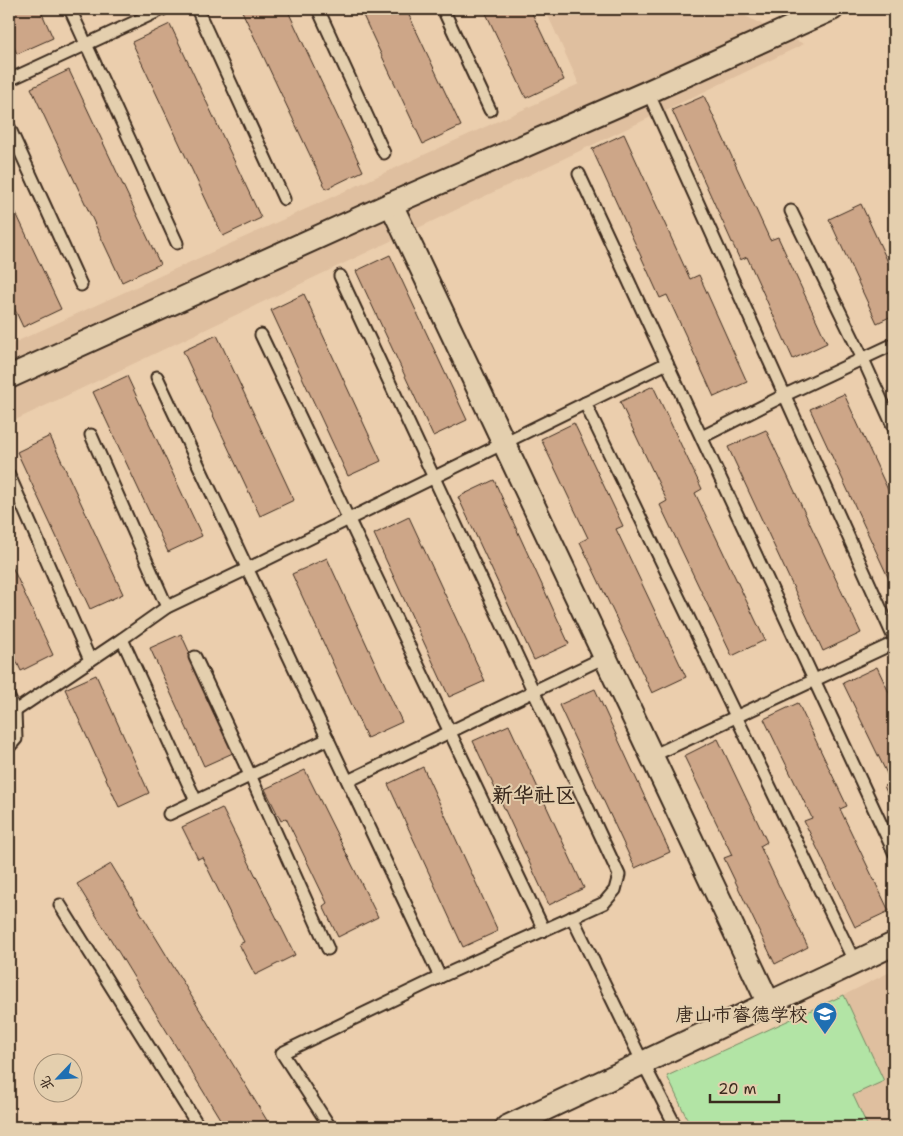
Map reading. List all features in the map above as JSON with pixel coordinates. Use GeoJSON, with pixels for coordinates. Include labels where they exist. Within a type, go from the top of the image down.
{"type":"FeatureCollection","features":[{"type":"Feature","properties":{"kind":"street"},"geometry":{"type":"LineString","coordinates":[[9,377],[392,204],[832,9]]}},
{"type":"Feature","properties":{"kind":"street"},"geometry":{"type":"LineString","coordinates":[[392,204],[769,1004]]}},
{"type":"Feature","properties":{"kind":"street"},"geometry":{"type":"LineString","coordinates":[[507,1127],[894,944]]}},
{"type":"Feature","properties":{"kind":"lane"},"geometry":{"type":"LineString","coordinates":[[70,9],[177,243]]}},
{"type":"Feature","properties":{"kind":"lane"},"geometry":{"type":"LineString","coordinates":[[9,80],[163,9]]}},
{"type":"Feature","properties":{"kind":"lane"},"geometry":{"type":"LineString","coordinates":[[197,9],[284,199]]}},
{"type":"Feature","properties":{"kind":"lane"},"geometry":{"type":"LineString","coordinates":[[318,9],[384,153]]}},
{"type":"Feature","properties":{"kind":"lane"},"geometry":{"type":"LineString","coordinates":[[443,9],[490,110]]}},
{"type":"Feature","properties":{"kind":"lane"},"geometry":{"type":"LineString","coordinates":[[648,92],[894,638]]}},
{"type":"Feature","properties":{"kind":"lane"},"geometry":{"type":"LineString","coordinates":[[9,127],[81,285]]}},
{"type":"Feature","properties":{"kind":"lane"},"geometry":{"type":"LineString","coordinates":[[580,174],[894,852]]}},
{"type":"Feature","properties":{"kind":"lane"},"geometry":{"type":"LineString","coordinates":[[791,211],[894,428]]}},
{"type":"Feature","properties":{"kind":"lane"},"geometry":{"type":"LineString","coordinates":[[330,1127],[282,1053],[440,977],[604,903],[616,890],[619,876],[340,276]]}},
{"type":"Feature","properties":{"kind":"lane"},"geometry":{"type":"LineString","coordinates":[[261,335],[544,930]]}},
{"type":"Feature","properties":{"kind":"lane"},"geometry":{"type":"LineString","coordinates":[[702,437],[785,395],[894,344]]}},
{"type":"Feature","properties":{"kind":"lane"},"geometry":{"type":"LineString","coordinates":[[15,711],[167,607],[667,363]]}},
{"type":"Feature","properties":{"kind":"lane"},"geometry":{"type":"LineString","coordinates":[[157,377],[440,977]]}},
{"type":"Feature","properties":{"kind":"lane"},"geometry":{"type":"LineString","coordinates":[[585,403],[855,962]]}},
{"type":"Feature","properties":{"kind":"lane"},"geometry":{"type":"LineString","coordinates":[[91,435],[167,607]]}},
{"type":"Feature","properties":{"kind":"lane"},"geometry":{"type":"LineString","coordinates":[[9,475],[90,660]]}},
{"type":"Feature","properties":{"kind":"lane"},"geometry":{"type":"LineString","coordinates":[[122,639],[196,801]]}},
{"type":"Feature","properties":{"kind":"lane"},"geometry":{"type":"LineString","coordinates":[[652,756],[894,643]]}},
{"type":"Feature","properties":{"kind":"lane"},"geometry":{"type":"LineString","coordinates":[[195,657],[328,949]]}},
{"type":"Feature","properties":{"kind":"lane"},"geometry":{"type":"LineString","coordinates":[[348,781],[605,657]]}},
{"type":"Feature","properties":{"kind":"lane"},"geometry":{"type":"LineString","coordinates":[[9,698],[15,711],[16,739],[9,747]]}},
{"type":"Feature","properties":{"kind":"lane"},"geometry":{"type":"LineString","coordinates":[[168,814],[328,738]]}},
{"type":"Feature","properties":{"kind":"lane"},"geometry":{"type":"LineString","coordinates":[[60,905],[199,1127]]}},
{"type":"Feature","properties":{"kind":"lane"},"geometry":{"type":"LineString","coordinates":[[572,917],[676,1127]]}},
{"type":"Feature","properties":{"kind":"shaded area"},"geometry":{"type":"Polygon","coordinates":[[[545,9],[732,9],[804,44],[9,423],[9,345],[579,84],[545,9]]]}},
{"type":"Feature","properties":{"kind":"shaded area","name":"唐山市睿德学校"},"geometry":{"type":"Polygon","coordinates":[[[894,970],[894,1127],[691,1127],[667,1076],[894,970]]]}},
{"type":"Feature","properties":{"kind":"green space","name":"唐山市睿德学校"},"geometry":{"type":"Polygon","coordinates":[[[844,995],[884,1081],[853,1095],[868,1127],[691,1127],[667,1076],[844,995]]]}},
{"type":"Feature","properties":{"kind":"building"},"geometry":{"type":"Polygon","coordinates":[[[9,9],[40,9],[53,38],[17,54],[9,36],[9,9]]]}},
{"type":"Feature","properties":{"kind":"building"},"geometry":{"type":"Polygon","coordinates":[[[241,9],[287,9],[363,171],[326,189],[241,9]]]}},
{"type":"Feature","properties":{"kind":"building"},"geometry":{"type":"Polygon","coordinates":[[[360,9],[406,9],[461,126],[423,144],[360,9]]]}},
{"type":"Feature","properties":{"kind":"building"},"geometry":{"type":"Polygon","coordinates":[[[484,9],[530,9],[564,80],[526,98],[484,9]]]}},
{"type":"Feature","properties":{"kind":"building"},"geometry":{"type":"Polygon","coordinates":[[[170,24],[261,218],[223,236],[132,42],[170,24]]]}},
{"type":"Feature","properties":{"kind":"building"},"geometry":{"type":"Polygon","coordinates":[[[69,70],[160,264],[122,282],[31,88],[69,70]]]}},
{"type":"Feature","properties":{"kind":"building"},"geometry":{"type":"Polygon","coordinates":[[[704,96],[770,240],[778,237],[827,343],[793,359],[747,257],[740,260],[672,110],[704,96]]]}},
{"type":"Feature","properties":{"kind":"building"},"geometry":{"type":"Polygon","coordinates":[[[624,134],[690,279],[699,275],[747,382],[714,397],[667,295],[660,298],[592,149],[624,134]]]}},
{"type":"Feature","properties":{"kind":"building"},"geometry":{"type":"Polygon","coordinates":[[[9,198],[61,309],[23,327],[9,297],[9,198]]]}},
{"type":"Feature","properties":{"kind":"building"},"geometry":{"type":"Polygon","coordinates":[[[861,204],[894,275],[894,315],[877,323],[829,219],[861,204]]]}},
{"type":"Feature","properties":{"kind":"building"},"geometry":{"type":"Polygon","coordinates":[[[390,255],[467,420],[433,436],[356,271],[390,255]]]}},
{"type":"Feature","properties":{"kind":"building"},"geometry":{"type":"Polygon","coordinates":[[[304,294],[381,461],[348,476],[271,310],[304,294]]]}},
{"type":"Feature","properties":{"kind":"building"},"geometry":{"type":"Polygon","coordinates":[[[217,335],[294,500],[260,516],[183,351],[217,335]]]}},
{"type":"Feature","properties":{"kind":"building"},"geometry":{"type":"Polygon","coordinates":[[[127,376],[202,536],[168,552],[93,392],[127,376]]]}},
{"type":"Feature","properties":{"kind":"building"},"geometry":{"type":"Polygon","coordinates":[[[653,386],[702,489],[695,493],[765,640],[732,656],[660,505],[667,501],[620,402],[653,386]]]}},
{"type":"Feature","properties":{"kind":"building"},"geometry":{"type":"Polygon","coordinates":[[[844,394],[894,503],[894,590],[810,409],[844,394]]]}},
{"type":"Feature","properties":{"kind":"building"},"geometry":{"type":"Polygon","coordinates":[[[574,423],[623,526],[616,529],[686,677],[652,693],[580,542],[588,538],[541,439],[574,423]]]}},
{"type":"Feature","properties":{"kind":"building"},"geometry":{"type":"Polygon","coordinates":[[[766,430],[861,633],[823,651],[728,447],[766,430]]]}},
{"type":"Feature","properties":{"kind":"building"},"geometry":{"type":"Polygon","coordinates":[[[50,436],[123,594],[90,609],[17,452],[50,436]]]}},
{"type":"Feature","properties":{"kind":"building"},"geometry":{"type":"Polygon","coordinates":[[[494,480],[569,644],[534,660],[458,497],[494,480]]]}},
{"type":"Feature","properties":{"kind":"building"},"geometry":{"type":"Polygon","coordinates":[[[409,517],[485,681],[449,697],[374,534],[409,517]]]}},
{"type":"Feature","properties":{"kind":"building"},"geometry":{"type":"Polygon","coordinates":[[[327,558],[402,722],[367,738],[292,574],[327,558]]]}},
{"type":"Feature","properties":{"kind":"building"},"geometry":{"type":"Polygon","coordinates":[[[9,560],[53,655],[21,671],[9,645],[9,560]]]}},
{"type":"Feature","properties":{"kind":"building"},"geometry":{"type":"Polygon","coordinates":[[[181,634],[235,752],[204,766],[150,648],[181,634]]]}},
{"type":"Feature","properties":{"kind":"building"},"geometry":{"type":"Polygon","coordinates":[[[877,667],[894,703],[894,808],[884,786],[891,782],[843,683],[877,667]]]}},
{"type":"Feature","properties":{"kind":"building"},"geometry":{"type":"Polygon","coordinates":[[[96,675],[149,793],[119,807],[65,689],[96,675]]]}},
{"type":"Feature","properties":{"kind":"building"},"geometry":{"type":"Polygon","coordinates":[[[595,689],[670,852],[635,868],[559,705],[595,689]]]}},
{"type":"Feature","properties":{"kind":"building"},"geometry":{"type":"Polygon","coordinates":[[[798,703],[847,806],[840,809],[889,911],[855,927],[804,821],[812,818],[764,719],[798,703]]]}},
{"type":"Feature","properties":{"kind":"building"},"geometry":{"type":"Polygon","coordinates":[[[509,725],[584,888],[549,905],[473,741],[509,725]]]}},
{"type":"Feature","properties":{"kind":"building"},"geometry":{"type":"Polygon","coordinates":[[[718,739],[767,842],[760,846],[808,947],[775,964],[724,858],[732,855],[684,756],[718,739]]]}},
{"type":"Feature","properties":{"kind":"building"},"geometry":{"type":"Polygon","coordinates":[[[423,767],[498,931],[463,947],[388,784],[423,767]]]}},
{"type":"Feature","properties":{"kind":"building"},"geometry":{"type":"Polygon","coordinates":[[[305,770],[378,917],[338,937],[323,906],[327,903],[286,818],[281,821],[265,789],[305,770]]]}},
{"type":"Feature","properties":{"kind":"building"},"geometry":{"type":"Polygon","coordinates":[[[222,808],[295,955],[255,975],[239,944],[244,942],[202,857],[198,859],[182,827],[222,808]]]}},
{"type":"Feature","properties":{"kind":"building"},"geometry":{"type":"Polygon","coordinates":[[[111,864],[271,1127],[225,1127],[77,884],[111,864]]]}},
{"type":"Feature","properties":{"kind":"place","name":"唐山市睿德学校"},"geometry":{"type":"Point","coordinates":[825,1035]}},
{"type":"Feature","properties":{"kind":"district","name":"新华社区"},"geometry":{"type":"Point","coordinates":[534,795]}}]}
